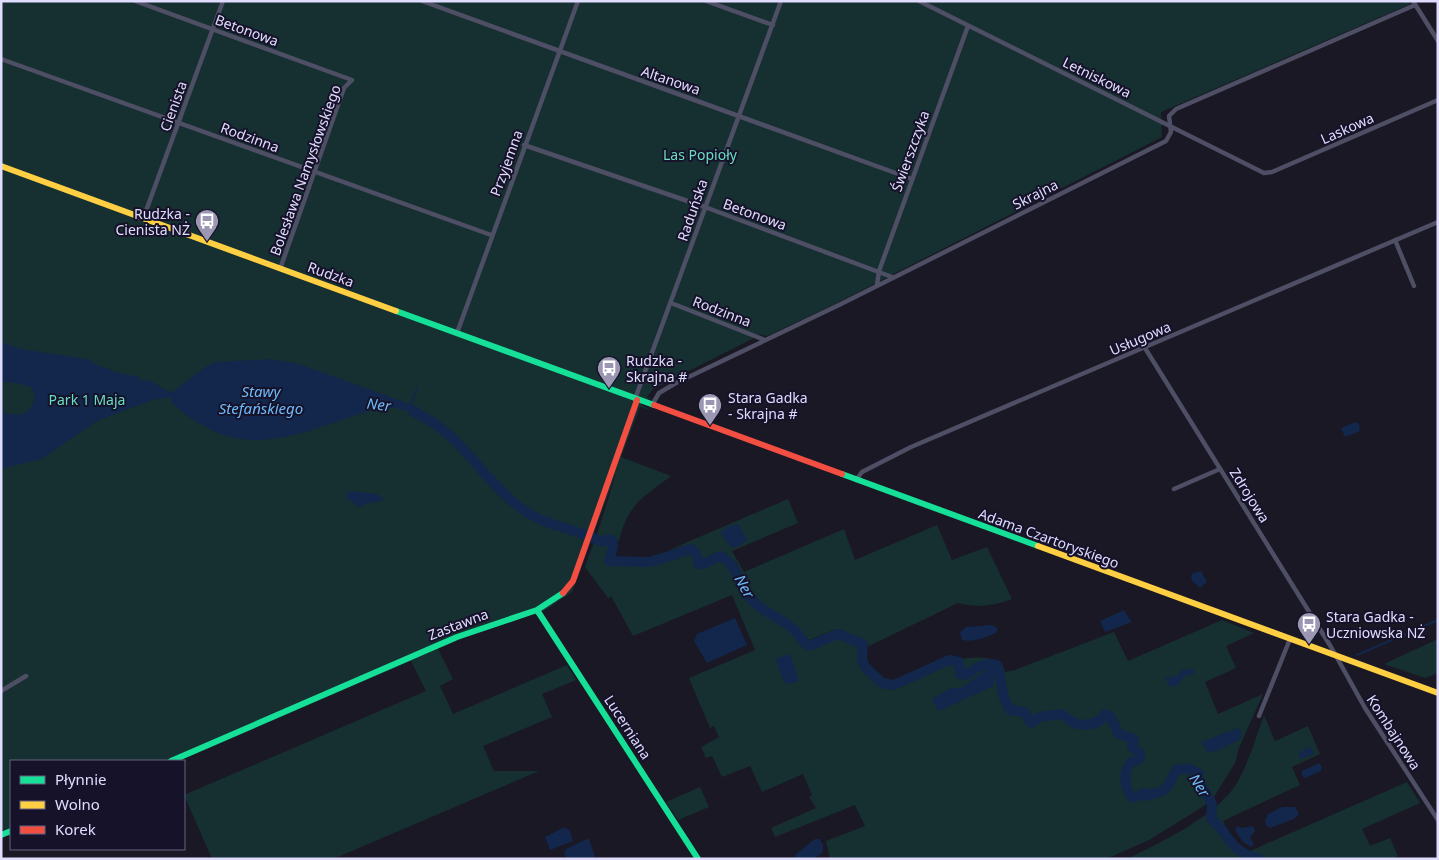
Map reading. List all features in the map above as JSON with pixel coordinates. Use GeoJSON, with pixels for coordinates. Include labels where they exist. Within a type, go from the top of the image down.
{"type":"FeatureCollection","features":[{"type":"Feature","properties":{"kind":"street","name":"Betonowa"},"geometry":{"type":"LineString","coordinates":[[135,1],[352,80]]}},
{"type":"Feature","properties":{"kind":"street","name":"Cienista"},"geometry":{"type":"LineString","coordinates":[[143,219],[223,1]]}},
{"type":"Feature","properties":{"kind":"street","name":"Altanowa"},"geometry":{"type":"LineString","coordinates":[[422,1],[912,178]]}},
{"type":"Feature","properties":{"kind":"street","name":"Przyjemna"},"geometry":{"type":"LineString","coordinates":[[457,333],[491,235],[578,1]]}},
{"type":"Feature","properties":{"kind":"street"},"geometry":{"type":"LineString","coordinates":[[706,1],[772,25]]}},
{"type":"Feature","properties":{"kind":"street","name":"Raduńska"},"geometry":{"type":"LineString","coordinates":[[636,399],[781,1]]}},
{"type":"Feature","properties":{"kind":"street","name":"Letniskowa"},"geometry":{"type":"LineString","coordinates":[[919,1],[1264,173]]}},
{"type":"Feature","properties":{"kind":"street"},"geometry":{"type":"LineString","coordinates":[[1414,3],[1438,41]]}},
{"type":"Feature","properties":{"kind":"street","name":"Skrajna"},"geometry":{"type":"LineString","coordinates":[[652,405],[659,393],[676,383],[892,278],[1166,141],[1172,132],[1168,116],[1176,109],[1414,3]]}},
{"type":"Feature","properties":{"kind":"street","name":"Świerszczyka"},"geometry":{"type":"LineString","coordinates":[[877,285],[879,272],[912,178],[968,26]]}},
{"type":"Feature","properties":{"kind":"street","name":"Rodzinna"},"geometry":{"type":"LineString","coordinates":[[1,59],[491,235]]}},
{"type":"Feature","properties":{"kind":"street","name":"Bolesława Namysłowskiego"},"geometry":{"type":"LineString","coordinates":[[280,269],[344,88],[352,80]]}},
{"type":"Feature","properties":{"kind":"street","name":"Laskowa"},"geometry":{"type":"LineString","coordinates":[[1264,173],[1272,172],[1438,100]]}},
{"type":"Feature","properties":{"kind":"street","name":"Betonowa"},"geometry":{"type":"LineString","coordinates":[[524,145],[705,207],[892,278]]}},
{"type":"Feature","properties":{"kind":"street","name":"Rudzka"},"geometry":{"type":"LineString","coordinates":[[1,166],[652,405]]}},
{"type":"Feature","properties":{"kind":"street","name":"Usługowa"},"geometry":{"type":"LineString","coordinates":[[856,480],[862,472],[911,447],[1438,222]]}},
{"type":"Feature","properties":{"kind":"street"},"geometry":{"type":"LineString","coordinates":[[1395,240],[1414,286]]}},
{"type":"Feature","properties":{"kind":"street","name":"Rodzinna"},"geometry":{"type":"LineString","coordinates":[[672,303],[765,340]]}},
{"type":"Feature","properties":{"kind":"street","name":"Zdrojowa"},"geometry":{"type":"LineString","coordinates":[[1145,348],[1334,655]]}},
{"type":"Feature","properties":{"kind":"street","name":"Zastawna"},"geometry":{"type":"LineString","coordinates":[[173,760],[457,637],[537,610],[570,586],[636,399]]}},
{"type":"Feature","properties":{"kind":"street","name":"Adama Czartoryskiego"},"geometry":{"type":"LineString","coordinates":[[652,405],[1438,693]]}},
{"type":"Feature","properties":{"kind":"street"},"geometry":{"type":"LineString","coordinates":[[1174,489],[1220,469]]}},
{"type":"Feature","properties":{"kind":"street","name":"Lucerniana"},"geometry":{"type":"LineString","coordinates":[[537,610],[698,859]]}},
{"type":"Feature","properties":{"kind":"street"},"geometry":{"type":"LineString","coordinates":[[1259,716],[1290,638]]}},
{"type":"Feature","properties":{"kind":"street","name":"Kombajnowa"},"geometry":{"type":"LineString","coordinates":[[1334,655],[1365,708],[1438,820]]}},
{"type":"Feature","properties":{"kind":"street"},"geometry":{"type":"LineString","coordinates":[[1,691],[26,676]]}},
{"type":"Feature","properties":{"kind":"green space"},"geometry":{"type":"Polygon","coordinates":[[[1,1],[1412,1],[1408,5],[1161,112],[1162,137],[835,304],[767,336],[756,334],[754,338],[653,389],[647,397],[652,399],[645,400],[641,405],[653,411],[640,407],[621,457],[671,476],[644,496],[632,510],[627,518],[619,541],[609,535],[602,537],[597,534],[619,465],[572,592],[544,611],[489,627],[438,649],[453,679],[440,686],[453,714],[567,665],[576,680],[542,694],[552,717],[483,746],[494,771],[539,771],[333,859],[212,859],[185,795],[426,691],[411,661],[181,760],[10,760],[10,834],[6,836],[1,828],[1,1]]]}},
{"type":"Feature","properties":{"kind":"green space"},"geometry":{"type":"Polygon","coordinates":[[[788,499],[798,523],[732,551],[744,572],[844,529],[855,560],[937,525],[952,560],[987,547],[1012,599],[985,606],[958,603],[869,646],[864,640],[837,629],[809,640],[802,636],[797,626],[761,603],[744,582],[737,563],[721,552],[702,559],[698,548],[691,544],[669,550],[788,499]]]}},
{"type":"Feature","properties":{"kind":"green space"},"geometry":{"type":"Polygon","coordinates":[[[594,542],[601,545],[607,542],[609,545],[605,560],[608,565],[640,566],[663,562],[690,553],[694,556],[697,567],[718,561],[729,568],[741,591],[751,604],[782,623],[808,649],[837,638],[859,646],[863,668],[871,680],[884,688],[892,690],[917,676],[961,660],[989,659],[1002,663],[1005,672],[1015,670],[1114,632],[1128,661],[1222,620],[1254,633],[1226,646],[1236,668],[1205,682],[1218,714],[1263,694],[1239,748],[1235,763],[1214,797],[1204,806],[1149,840],[1106,859],[830,859],[826,841],[865,826],[855,805],[775,837],[771,828],[816,808],[809,797],[812,795],[803,774],[762,792],[750,766],[722,777],[712,756],[706,758],[701,747],[719,737],[714,726],[710,728],[689,678],[755,650],[732,595],[633,636],[611,596],[609,599],[585,567],[594,542]]]}},
{"type":"Feature","properties":{"kind":"green space"},"geometry":{"type":"Polygon","coordinates":[[[1438,639],[1438,673],[1425,678],[1384,664],[1438,639]]]}},
{"type":"Feature","properties":{"kind":"green space"},"geometry":{"type":"Polygon","coordinates":[[[1264,715],[1275,741],[1308,726],[1320,754],[1292,767],[1300,785],[1223,821],[1237,843],[1250,851],[1407,782],[1420,803],[1362,829],[1370,846],[1390,838],[1398,856],[1392,859],[1126,859],[1187,827],[1228,795],[1245,767],[1264,715]]]}},
{"type":"Feature","properties":{"kind":"green space"},"geometry":{"type":"Polygon","coordinates":[[[700,787],[709,807],[678,820],[666,802],[700,787]]]}},
{"type":"Feature","properties":{"kind":"water","name":"Stawy Stefańskiego"},"geometry":{"type":"Polygon","coordinates":[[[1,342],[21,349],[92,360],[92,363],[119,373],[139,377],[140,380],[151,381],[171,393],[207,366],[217,362],[271,359],[299,364],[418,407],[426,416],[400,409],[385,408],[283,437],[245,440],[209,429],[172,403],[171,397],[152,400],[97,421],[41,459],[1,469],[1,413],[22,415],[33,403],[34,395],[31,387],[17,383],[1,382],[1,342]]]}},
{"type":"Feature","properties":{"kind":"water"},"geometry":{"type":"Polygon","coordinates":[[[1355,422],[1359,424],[1360,431],[1345,437],[1341,428],[1355,422]]]}},
{"type":"Feature","properties":{"kind":"water"},"geometry":{"type":"Polygon","coordinates":[[[350,491],[377,494],[385,500],[359,507],[347,498],[346,493],[350,491]]]}},
{"type":"Feature","properties":{"kind":"water"},"geometry":{"type":"Polygon","coordinates":[[[738,524],[747,540],[740,546],[731,547],[720,533],[729,526],[738,524]]]}},
{"type":"Feature","properties":{"kind":"water"},"geometry":{"type":"Polygon","coordinates":[[[1201,571],[1207,582],[1200,588],[1193,582],[1191,577],[1193,573],[1201,571]]]}},
{"type":"Feature","properties":{"kind":"water"},"geometry":{"type":"Polygon","coordinates":[[[1124,610],[1132,622],[1105,632],[1100,621],[1124,610]]]}},
{"type":"Feature","properties":{"kind":"water"},"geometry":{"type":"Polygon","coordinates":[[[735,618],[747,645],[707,663],[694,641],[697,634],[735,618]]]}},
{"type":"Feature","properties":{"kind":"water"},"geometry":{"type":"Polygon","coordinates":[[[992,625],[997,628],[997,632],[985,638],[962,640],[960,632],[966,627],[992,625]]]}},
{"type":"Feature","properties":{"kind":"water"},"geometry":{"type":"Polygon","coordinates":[[[790,654],[799,680],[785,684],[775,659],[790,654]]]}},
{"type":"Feature","properties":{"kind":"water"},"geometry":{"type":"Polygon","coordinates":[[[991,667],[994,670],[994,685],[938,710],[932,700],[934,698],[950,688],[961,688],[991,667]]]}},
{"type":"Feature","properties":{"kind":"water"},"geometry":{"type":"Polygon","coordinates":[[[1189,668],[1195,671],[1194,674],[1186,675],[1175,687],[1169,686],[1165,677],[1172,678],[1172,676],[1177,676],[1183,669],[1185,671],[1189,668]]]}},
{"type":"Feature","properties":{"kind":"water"},"geometry":{"type":"Polygon","coordinates":[[[1238,728],[1241,730],[1241,739],[1216,751],[1208,752],[1201,742],[1238,728]]]}},
{"type":"Feature","properties":{"kind":"water"},"geometry":{"type":"Polygon","coordinates":[[[1308,747],[1312,749],[1314,754],[1300,759],[1299,753],[1308,747]]]}},
{"type":"Feature","properties":{"kind":"water"},"geometry":{"type":"Polygon","coordinates":[[[1319,763],[1322,767],[1321,771],[1305,778],[1302,775],[1302,771],[1319,763]]]}},
{"type":"Feature","properties":{"kind":"water"},"geometry":{"type":"Polygon","coordinates":[[[1282,807],[1295,807],[1299,814],[1294,819],[1270,828],[1266,825],[1265,821],[1268,814],[1282,807]]]}},
{"type":"Feature","properties":{"kind":"water"},"geometry":{"type":"Polygon","coordinates":[[[1237,826],[1242,828],[1253,826],[1255,831],[1250,837],[1254,844],[1251,847],[1243,842],[1235,831],[1237,826]]]}},
{"type":"Feature","properties":{"kind":"water"},"geometry":{"type":"Polygon","coordinates":[[[565,827],[570,831],[573,841],[550,850],[545,837],[565,827]]]}},
{"type":"Feature","properties":{"kind":"water"},"geometry":{"type":"Polygon","coordinates":[[[589,839],[595,857],[591,859],[566,859],[564,852],[568,848],[589,839]]]}},
{"type":"Feature","properties":{"kind":"water"},"geometry":{"type":"Polygon","coordinates":[[[815,839],[819,839],[823,844],[823,852],[814,859],[794,859],[796,854],[815,839]]]}},
{"type":"Feature","properties":{"kind":"waterway"},"geometry":{"type":"LineString","coordinates":[[411,405],[417,388]]}},
{"type":"Feature","properties":{"kind":"waterway","name":"Ner"},"geometry":{"type":"LineString","coordinates":[[413,412],[428,419],[456,441],[492,482],[527,513],[603,542],[608,539],[612,540],[613,547],[609,561],[650,562],[691,549],[696,553],[699,564],[720,556],[735,570],[749,597],[788,625],[809,646],[838,634],[863,644],[862,659],[865,667],[882,683],[894,685],[949,660],[959,662],[960,674],[965,675],[980,666],[992,664],[997,665],[1003,694],[1010,710],[1025,712],[1031,723],[1040,717],[1061,714],[1075,723],[1085,725],[1099,721],[1105,714],[1110,716],[1119,734],[1134,739],[1132,747],[1140,754],[1139,759],[1130,763],[1126,772],[1126,785],[1133,798],[1144,793],[1146,796],[1164,790],[1176,770],[1191,770],[1199,774],[1199,781],[1212,804],[1211,819],[1241,852],[1259,859]]}},
{"type":"Feature","properties":{"kind":"waterway"},"geometry":{"type":"LineString","coordinates":[[1357,655],[1438,620]]}},
{"type":"Feature","properties":{"kind":"traffic: fast"},"geometry":{"type":"LineString","coordinates":[[396,311],[654,405]]}},
{"type":"Feature","properties":{"kind":"traffic: fast"},"geometry":{"type":"LineString","coordinates":[[842,474],[1038,546]]}},
{"type":"Feature","properties":{"kind":"traffic: fast"},"geometry":{"type":"LineString","coordinates":[[173,760],[457,637],[537,610],[563,593]]}},
{"type":"Feature","properties":{"kind":"traffic: fast"},"geometry":{"type":"LineString","coordinates":[[537,610],[698,859]]}},
{"type":"Feature","properties":{"kind":"traffic: fast"},"geometry":{"type":"LineString","coordinates":[[1,835],[10,831]]}},
{"type":"Feature","properties":{"kind":"traffic: slow"},"geometry":{"type":"LineString","coordinates":[[1,166],[396,311]]}},
{"type":"Feature","properties":{"kind":"traffic: slow"},"geometry":{"type":"LineString","coordinates":[[1038,546],[1438,693]]}},
{"type":"Feature","properties":{"kind":"traffic: jam"},"geometry":{"type":"LineString","coordinates":[[563,593],[573,581],[637,400]]}},
{"type":"Feature","properties":{"kind":"traffic: jam"},"geometry":{"type":"LineString","coordinates":[[654,405],[842,474]]}},
{"type":"Feature","properties":{"kind":"place","name":"Rudzka - Cienista NŻ"},"geometry":{"type":"Point","coordinates":[207,242]}},
{"type":"Feature","properties":{"kind":"place","name":"Rudzka - Skrajna #"},"geometry":{"type":"Point","coordinates":[609,389]}},
{"type":"Feature","properties":{"kind":"place","name":"Stara Gadka - Skrajna #"},"geometry":{"type":"Point","coordinates":[710,426]}},
{"type":"Feature","properties":{"kind":"place","name":"Stara Gadka - Uczniowska NŻ"},"geometry":{"type":"Point","coordinates":[1309,645]}},
{"type":"Feature","properties":{"kind":"park label","name":"Las Popioły"},"geometry":{"type":"Point","coordinates":[700,154]}},
{"type":"Feature","properties":{"kind":"park label","name":"Park 1 Maja"},"geometry":{"type":"Point","coordinates":[87,399]}}]}
